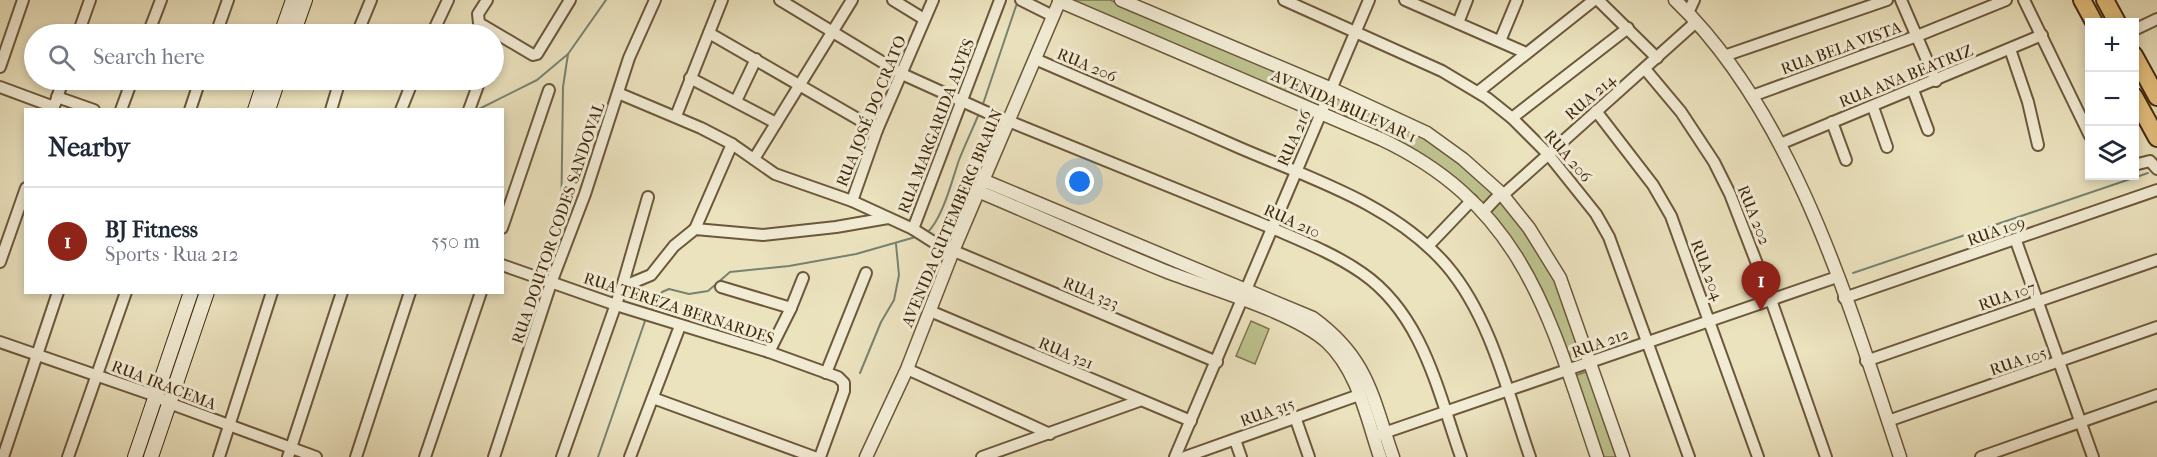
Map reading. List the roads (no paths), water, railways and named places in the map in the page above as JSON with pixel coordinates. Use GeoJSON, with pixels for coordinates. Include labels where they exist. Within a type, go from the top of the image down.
{"type":"FeatureCollection","features":[{"type":"Feature","properties":{"kind":"main road"},"geometry":{"type":"LineString","coordinates":[[284,24],[292,0]]}},
{"type":"Feature","properties":{"kind":"main road"},"geometry":{"type":"LineString","coordinates":[[296,24],[304,0]]}},
{"type":"Feature","properties":{"kind":"main road"},"geometry":{"type":"LineString","coordinates":[[2082,0],[2092,18]]}},
{"type":"Feature","properties":{"kind":"main road"},"geometry":{"type":"LineString","coordinates":[[2105,0],[2115,18]]}},
{"type":"Feature","properties":{"kind":"main road"},"geometry":{"type":"LineString","coordinates":[[2139,64],[2157,97]]}},
{"type":"Feature","properties":{"kind":"main road"},"geometry":{"type":"LineString","coordinates":[[256,108],[262,90]]}},
{"type":"Feature","properties":{"kind":"main road"},"geometry":{"type":"LineString","coordinates":[[269,108],[275,90]]}},
{"type":"Feature","properties":{"kind":"main road"},"geometry":{"type":"LineString","coordinates":[[2139,105],[2157,136]]}},
{"type":"Feature","properties":{"kind":"main road"},"geometry":{"type":"LineString","coordinates":[[135,457],[190,294]]}},
{"type":"Feature","properties":{"kind":"main road"},"geometry":{"type":"LineString","coordinates":[[151,457],[206,294]]}},
{"type":"Feature","properties":{"kind":"street"},"geometry":{"type":"LineString","coordinates":[[0,67],[23,0]]}},
{"type":"Feature","properties":{"kind":"street"},"geometry":{"type":"LineString","coordinates":[[82,24],[90,0]]}},
{"type":"Feature","properties":{"kind":"street"},"geometry":{"type":"LineString","coordinates":[[152,24],[160,0]]}},
{"type":"Feature","properties":{"kind":"street"},"geometry":{"type":"LineString","coordinates":[[220,24],[228,0]]}},
{"type":"Feature","properties":{"kind":"street"},"geometry":{"type":"LineString","coordinates":[[361,24],[371,0]]}},
{"type":"Feature","properties":{"kind":"street"},"geometry":{"type":"LineString","coordinates":[[437,24],[448,0]]}},
{"type":"Feature","properties":{"kind":"street"},"geometry":{"type":"LineString","coordinates":[[480,24],[477,19],[487,0]]}},
{"type":"Feature","properties":{"kind":"street"},"geometry":{"type":"LineString","coordinates":[[504,43],[533,55],[537,54],[570,0]]}},
{"type":"Feature","properties":{"kind":"street","name":"RUA DOUTOR CODES SANDOVAL"},"geometry":{"type":"LineString","coordinates":[[494,457],[551,283],[585,194],[629,58],[655,0]]}},
{"type":"Feature","properties":{"kind":"street"},"geometry":{"type":"LineString","coordinates":[[676,116],[722,0]]}},
{"type":"Feature","properties":{"kind":"street"},"geometry":{"type":"LineString","coordinates":[[754,159],[852,0]]}},
{"type":"Feature","properties":{"kind":"street"},"geometry":{"type":"LineString","coordinates":[[893,0],[924,19]]}},
{"type":"Feature","properties":{"kind":"street","name":"RUA JOSÉ DO CRATO"},"geometry":{"type":"LineString","coordinates":[[852,201],[877,130],[933,0]]}},
{"type":"Feature","properties":{"kind":"street","name":"RUA MARGARIDA ALVES"},"geometry":{"type":"LineString","coordinates":[[913,229],[1000,0]]}},
{"type":"Feature","properties":{"kind":"street"},"geometry":{"type":"LineString","coordinates":[[1021,0],[1053,16]]}},
{"type":"Feature","properties":{"kind":"street","name":"AVENIDA GUTEMBERG BRAUN"},"geometry":{"type":"LineString","coordinates":[[870,453],[1060,0]]}},
{"type":"Feature","properties":{"kind":"street","name":"AVENIDA BULEVAR 1"},"geometry":{"type":"LineString","coordinates":[[1060,0],[1322,113],[1412,155],[1453,183],[1484,211],[1512,247],[1536,287],[1597,457]]}},
{"type":"Feature","properties":{"kind":"street","name":"AVENIDA BULEVAR 1"},"geometry":{"type":"LineString","coordinates":[[1121,0],[1332,89],[1427,133],[1463,159],[1502,194],[1529,228],[1560,278],[1623,457]]}},
{"type":"Feature","properties":{"kind":"street","name":"RUA 206"},"geometry":{"type":"LineString","coordinates":[[1284,0],[1442,71],[1478,92],[1512,118],[1548,153],[1596,214],[1609,237],[1649,341],[1689,457]]}},
{"type":"Feature","properties":{"kind":"street"},"geometry":{"type":"LineString","coordinates":[[1311,12],[1316,0]]}},
{"type":"Feature","properties":{"kind":"street","name":"RUA 216"},"geometry":{"type":"LineString","coordinates":[[1175,457],[1217,363],[1369,0]]}},
{"type":"Feature","properties":{"kind":"street"},"geometry":{"type":"LineString","coordinates":[[1405,0],[1420,3],[1458,23],[1526,53]]}},
{"type":"Feature","properties":{"kind":"street"},"geometry":{"type":"LineString","coordinates":[[1458,23],[1467,0]]}},
{"type":"Feature","properties":{"kind":"street"},"geometry":{"type":"LineString","coordinates":[[1500,41],[1517,0]]}},
{"type":"Feature","properties":{"kind":"street"},"geometry":{"type":"LineString","coordinates":[[1478,92],[1596,0],[1657,58]]}},
{"type":"Feature","properties":{"kind":"street"},"geometry":{"type":"LineString","coordinates":[[1675,0],[1724,56],[1752,96],[1780,144],[1814,216],[1900,457]]}},
{"type":"Feature","properties":{"kind":"street"},"geometry":{"type":"LineString","coordinates":[[1692,18],[1694,0]]}},
{"type":"Feature","properties":{"kind":"street"},"geometry":{"type":"LineString","coordinates":[[1724,56],[1875,2],[1887,0]]}},
{"type":"Feature","properties":{"kind":"street"},"geometry":{"type":"LineString","coordinates":[[1901,0],[1936,81]]}},
{"type":"Feature","properties":{"kind":"street","name":"RUA BELA VISTA"},"geometry":{"type":"LineString","coordinates":[[1752,96],[1917,36],[2006,0]]}},
{"type":"Feature","properties":{"kind":"street"},"geometry":{"type":"LineString","coordinates":[[2024,0],[2085,126]]}},
{"type":"Feature","properties":{"kind":"street","name":"RUA 210"},"geometry":{"type":"LineString","coordinates":[[786,1],[902,74],[962,102],[1272,228],[1343,262],[1379,287],[1405,318],[1423,348],[1461,457]]}},
{"type":"Feature","properties":{"kind":"street","name":"RUA 214"},"geometry":{"type":"LineString","coordinates":[[1484,211],[1657,58],[1692,18]]}},
{"type":"Feature","properties":{"kind":"street"},"geometry":{"type":"LineString","coordinates":[[2139,28],[2157,19]]}},
{"type":"Feature","properties":{"kind":"street"},"geometry":{"type":"LineString","coordinates":[[1512,118],[1628,28]]}},
{"type":"Feature","properties":{"kind":"street"},"geometry":{"type":"LineString","coordinates":[[709,33],[877,130]]}},
{"type":"Feature","properties":{"kind":"street","name":"RUA ANA BEATRIZ"},"geometry":{"type":"LineString","coordinates":[[1780,144],[2042,35]]}},
{"type":"Feature","properties":{"kind":"street"},"geometry":{"type":"LineString","coordinates":[[2010,50],[2028,102],[2038,145]]}},
{"type":"Feature","properties":{"kind":"street"},"geometry":{"type":"LineString","coordinates":[[736,101],[756,59]]}},
{"type":"Feature","properties":{"kind":"street","name":"RUA 206"},"geometry":{"type":"LineString","coordinates":[[1035,59],[1296,172],[1386,214],[1428,246],[1448,267],[1468,298],[1492,349],[1530,457]]}},
{"type":"Feature","properties":{"kind":"street","name":"RUA 202"},"geometry":{"type":"LineString","coordinates":[[1645,69],[1681,112],[1714,162],[1730,194],[1771,300],[1826,457]]}},
{"type":"Feature","properties":{"kind":"street"},"geometry":{"type":"LineString","coordinates":[[690,78],[776,123]]}},
{"type":"Feature","properties":{"kind":"street"},"geometry":{"type":"LineString","coordinates":[[0,87],[55,105],[78,108]]}},
{"type":"Feature","properties":{"kind":"street"},"geometry":{"type":"LineString","coordinates":[[55,105],[60,90]]}},
{"type":"Feature","properties":{"kind":"street"},"geometry":{"type":"LineString","coordinates":[[122,108],[128,90]]}},
{"type":"Feature","properties":{"kind":"street"},"geometry":{"type":"LineString","coordinates":[[191,108],[197,90]]}},
{"type":"Feature","properties":{"kind":"street"},"geometry":{"type":"LineString","coordinates":[[332,108],[337,90]]}},
{"type":"Feature","properties":{"kind":"street"},"geometry":{"type":"LineString","coordinates":[[402,108],[409,90]]}},
{"type":"Feature","properties":{"kind":"street"},"geometry":{"type":"LineString","coordinates":[[470,108],[476,90]]}},
{"type":"Feature","properties":{"kind":"street"},"geometry":{"type":"LineString","coordinates":[[504,222],[549,90]]}},
{"type":"Feature","properties":{"kind":"street"},"geometry":{"type":"LineString","coordinates":[[1913,90],[1928,130]]}},
{"type":"Feature","properties":{"kind":"street","name":"RUA 323"},"geometry":{"type":"LineString","coordinates":[[618,93],[676,116],[732,144],[791,180],[852,201],[913,229],[953,251],[1217,363]]}},
{"type":"Feature","properties":{"kind":"street"},"geometry":{"type":"LineString","coordinates":[[1873,106],[1887,147]]}},
{"type":"Feature","properties":{"kind":"street","name":"RUA 204"},"geometry":{"type":"LineString","coordinates":[[1596,111],[1663,201],[1710,320],[1758,457]]}},
{"type":"Feature","properties":{"kind":"street"},"geometry":{"type":"LineString","coordinates":[[1832,123],[1846,160]]}},
{"type":"Feature","properties":{"kind":"street"},"geometry":{"type":"LineString","coordinates":[[622,287],[651,275],[674,246],[694,229],[732,144]]}},
{"type":"Feature","properties":{"kind":"street"},"geometry":{"type":"LineString","coordinates":[[983,187],[1245,295],[1313,318],[1336,335],[1352,353],[1363,372],[1379,435],[1380,457]]}},
{"type":"Feature","properties":{"kind":"street","name":"RUA 109"},"geometry":{"type":"LineString","coordinates":[[1844,298],[2016,241],[2157,190]]}},
{"type":"Feature","properties":{"kind":"street"},"geometry":{"type":"LineString","coordinates":[[0,262],[24,195]]}},
{"type":"Feature","properties":{"kind":"street"},"geometry":{"type":"LineString","coordinates":[[562,457],[622,287],[648,196]]}},
{"type":"Feature","properties":{"kind":"street"},"geometry":{"type":"LineString","coordinates":[[1428,246],[1472,200]]}},
{"type":"Feature","properties":{"kind":"street"},"geometry":{"type":"LineString","coordinates":[[694,229],[763,235],[836,227],[889,218]]}},
{"type":"Feature","properties":{"kind":"street"},"geometry":{"type":"LineString","coordinates":[[2016,241],[2093,457]]}},
{"type":"Feature","properties":{"kind":"street","name":"RUA 107"},"geometry":{"type":"LineString","coordinates":[[1866,361],[2157,260]]}},
{"type":"Feature","properties":{"kind":"street","name":"RUA TEREZA BERNARDES"},"geometry":{"type":"LineString","coordinates":[[504,267],[680,326],[769,352],[826,373],[844,383],[844,391],[820,457]]}},
{"type":"Feature","properties":{"kind":"street"},"geometry":{"type":"LineString","coordinates":[[826,373],[866,273]]}},
{"type":"Feature","properties":{"kind":"street","name":"RUA 212"},"geometry":{"type":"LineString","coordinates":[[1379,435],[1446,414],[1837,277]]}},
{"type":"Feature","properties":{"kind":"street"},"geometry":{"type":"LineString","coordinates":[[769,352],[803,278]]}},
{"type":"Feature","properties":{"kind":"street"},"geometry":{"type":"LineString","coordinates":[[721,287],[791,308]]}},
{"type":"Feature","properties":{"kind":"street"},"geometry":{"type":"LineString","coordinates":[[3,457],[57,294]]}},
{"type":"Feature","properties":{"kind":"street"},"geometry":{"type":"LineString","coordinates":[[68,457],[125,294]]}},
{"type":"Feature","properties":{"kind":"street"},"geometry":{"type":"LineString","coordinates":[[219,457],[271,294]]}},
{"type":"Feature","properties":{"kind":"street"},"geometry":{"type":"LineString","coordinates":[[289,452],[341,294]]}},
{"type":"Feature","properties":{"kind":"street"},"geometry":{"type":"LineString","coordinates":[[356,457],[409,294]]}},
{"type":"Feature","properties":{"kind":"street"},"geometry":{"type":"LineString","coordinates":[[425,457],[480,294]]}},
{"type":"Feature","properties":{"kind":"street"},"geometry":{"type":"LineString","coordinates":[[1245,295],[1327,342],[1342,360],[1379,435],[1393,457]]}},
{"type":"Feature","properties":{"kind":"street","name":"RUA 321"},"geometry":{"type":"LineString","coordinates":[[930,311],[1191,421]]}},
{"type":"Feature","properties":{"kind":"street"},"geometry":{"type":"LineString","coordinates":[[630,457],[680,326]]}},
{"type":"Feature","properties":{"kind":"street","name":"RUA 105"},"geometry":{"type":"LineString","coordinates":[[1888,421],[2157,327]]}},
{"type":"Feature","properties":{"kind":"street","name":"RUA IRACEMA"},"geometry":{"type":"LineString","coordinates":[[0,342],[156,396],[289,452],[316,457]]}},
{"type":"Feature","properties":{"kind":"street"},"geometry":{"type":"LineString","coordinates":[[907,369],[1050,434]]}},
{"type":"Feature","properties":{"kind":"street","name":"RUA 315"},"geometry":{"type":"LineString","coordinates":[[1185,457],[1359,395]]}},
{"type":"Feature","properties":{"kind":"street"},"geometry":{"type":"LineString","coordinates":[[1981,457],[2157,395]]}},
{"type":"Feature","properties":{"kind":"street"},"geometry":{"type":"LineString","coordinates":[[653,398],[814,457]]}},
{"type":"Feature","properties":{"kind":"street"},"geometry":{"type":"LineString","coordinates":[[982,457],[1139,401]]}},
{"type":"Feature","properties":{"kind":"street"},"geometry":{"type":"LineString","coordinates":[[1295,417],[1309,457]]}},
{"type":"Feature","properties":{"kind":"street"},"geometry":{"type":"LineString","coordinates":[[1235,440],[1241,457]]}},
{"type":"Feature","properties":{"kind":"waterway"},"geometry":{"type":"LineString","coordinates":[[481,108],[537,80],[568,54],[606,0]]}},
{"type":"Feature","properties":{"kind":"waterway"},"geometry":{"type":"LineString","coordinates":[[983,104],[1016,6]]}},
{"type":"Feature","properties":{"kind":"waterway"},"geometry":{"type":"LineString","coordinates":[[561,228],[563,87],[568,54]]}},
{"type":"Feature","properties":{"kind":"waterway"},"geometry":{"type":"LineString","coordinates":[[927,233],[942,209],[959,160],[978,116]]}},
{"type":"Feature","properties":{"kind":"waterway"},"geometry":{"type":"LineString","coordinates":[[1853,273],[2148,173]]}},
{"type":"Feature","properties":{"kind":"waterway"},"geometry":{"type":"LineString","coordinates":[[651,311],[662,292],[669,289],[689,294],[708,291],[730,272],[789,266],[856,254],[919,236]]}},
{"type":"Feature","properties":{"kind":"waterway"},"geometry":{"type":"LineString","coordinates":[[860,373],[881,322],[894,300],[899,275],[896,244]]}},
{"type":"Feature","properties":{"kind":"waterway"},"geometry":{"type":"LineString","coordinates":[[598,457],[646,318]]}},
{"type":"Feature","properties":{"kind":"place","name":"BJ Fitness"},"geometry":{"type":"Point","coordinates":[1761,311]}}]}
